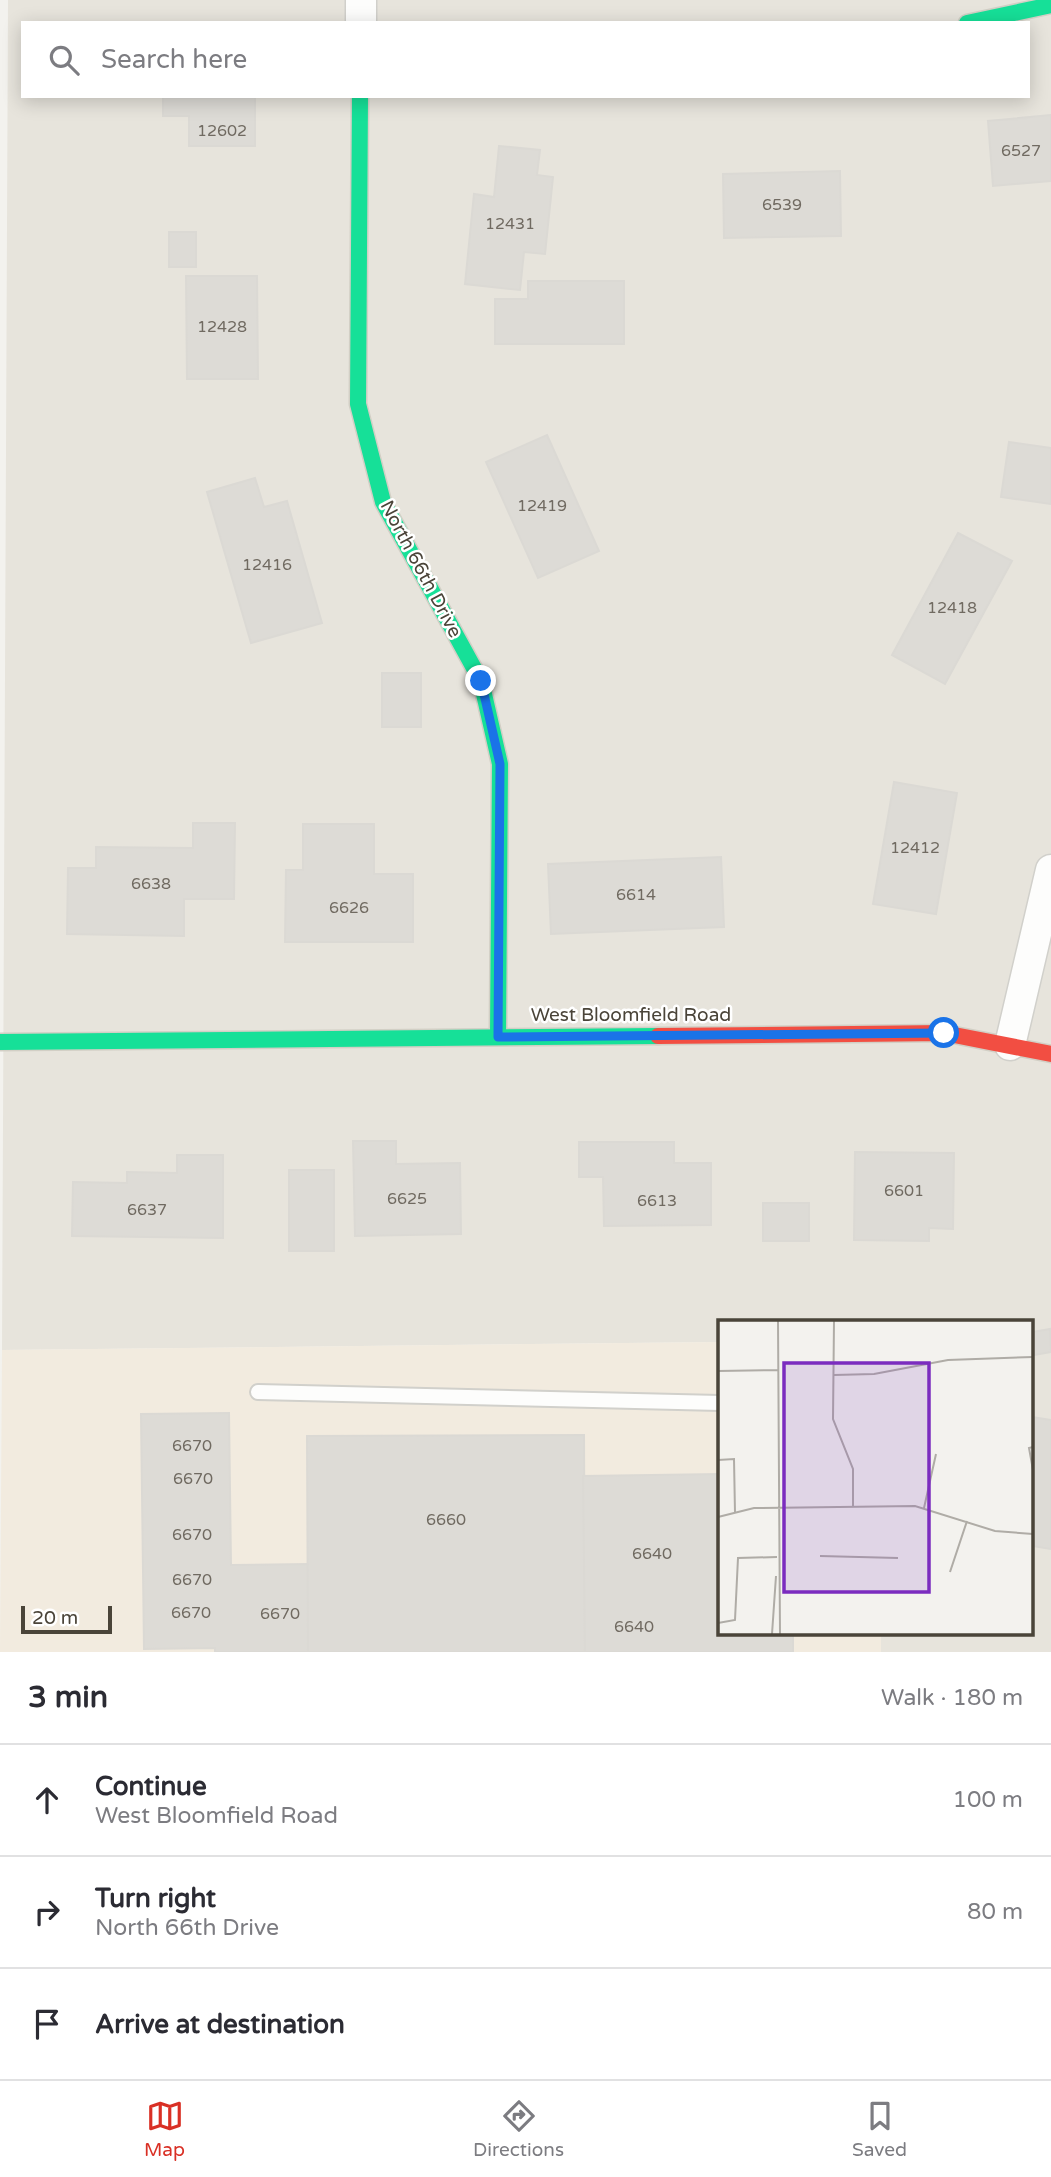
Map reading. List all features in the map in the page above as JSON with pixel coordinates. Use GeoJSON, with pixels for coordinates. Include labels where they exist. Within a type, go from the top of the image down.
{"type":"FeatureCollection","features":[{"type":"Feature","properties":{"kind":"street"},"geometry":{"type":"LineString","coordinates":[[361,0],[361,21]]}},
{"type":"Feature","properties":{"kind":"street"},"geometry":{"type":"LineString","coordinates":[[976,21],[1051,5]]}},
{"type":"Feature","properties":{"kind":"street","name":"North 66th Drive"},"geometry":{"type":"LineString","coordinates":[[360,98],[358,404],[383,502],[481,681],[500,764],[498,1037]]}},
{"type":"Feature","properties":{"kind":"street"},"geometry":{"type":"LineString","coordinates":[[1010,1045],[1051,870]]}},
{"type":"Feature","properties":{"kind":"street","name":"West Bloomfield Road"},"geometry":{"type":"LineString","coordinates":[[0,1042],[944,1033],[1051,1054]]}},
{"type":"Feature","properties":{"kind":"lane"},"geometry":{"type":"LineString","coordinates":[[258,1392],[718,1402]]}},
{"type":"Feature","properties":{"kind":"shaded area"},"geometry":{"type":"Polygon","coordinates":[[[8,0],[1051,0],[1051,1652],[881,1652],[881,1634],[1034,1634],[1034,1320],[718,1320],[718,1342],[2,1350],[8,0]]]}},
{"type":"Feature","properties":{"kind":"shaded area"},"geometry":{"type":"Polygon","coordinates":[[[718,1342],[718,1634],[881,1634],[881,1652],[0,1652],[2,1350],[718,1342]]]}},
{"type":"Feature","properties":{"kind":"building"},"geometry":{"type":"Polygon","coordinates":[[[163,98],[255,98],[255,146],[189,146],[189,116],[163,116],[163,98]]]}},
{"type":"Feature","properties":{"kind":"building"},"geometry":{"type":"Polygon","coordinates":[[[1051,115],[1051,181],[993,186],[988,121],[1051,115]]]}},
{"type":"Feature","properties":{"kind":"building"},"geometry":{"type":"Polygon","coordinates":[[[499,146],[540,150],[537,175],[553,177],[545,254],[524,252],[520,290],[465,284],[474,194],[494,197],[499,146]]]}},
{"type":"Feature","properties":{"kind":"building"},"geometry":{"type":"Polygon","coordinates":[[[840,171],[841,236],[724,238],[723,174],[840,171]]]}},
{"type":"Feature","properties":{"kind":"building"},"geometry":{"type":"Polygon","coordinates":[[[169,232],[196,232],[196,267],[169,267],[169,232]]]}},
{"type":"Feature","properties":{"kind":"building"},"geometry":{"type":"Polygon","coordinates":[[[186,276],[257,276],[258,379],[187,379],[186,276]]]}},
{"type":"Feature","properties":{"kind":"building"},"geometry":{"type":"Polygon","coordinates":[[[528,281],[624,281],[624,344],[495,344],[495,299],[528,299],[528,281]]]}},
{"type":"Feature","properties":{"kind":"building"},"geometry":{"type":"Polygon","coordinates":[[[547,435],[599,551],[538,578],[486,462],[547,435]]]}},
{"type":"Feature","properties":{"kind":"building"},"geometry":{"type":"Polygon","coordinates":[[[1009,442],[1051,448],[1051,504],[1001,497],[1009,442]]]}},
{"type":"Feature","properties":{"kind":"building"},"geometry":{"type":"Polygon","coordinates":[[[255,478],[264,507],[287,501],[322,623],[251,643],[207,492],[255,478]]]}},
{"type":"Feature","properties":{"kind":"building"},"geometry":{"type":"Polygon","coordinates":[[[958,533],[1012,561],[945,684],[892,655],[958,533]]]}},
{"type":"Feature","properties":{"kind":"building"},"geometry":{"type":"Polygon","coordinates":[[[382,673],[421,673],[421,727],[382,727],[382,673]]]}},
{"type":"Feature","properties":{"kind":"building"},"geometry":{"type":"Polygon","coordinates":[[[894,782],[957,793],[936,914],[873,904],[894,782]]]}},
{"type":"Feature","properties":{"kind":"building"},"geometry":{"type":"Polygon","coordinates":[[[193,823],[235,823],[234,899],[184,899],[184,936],[67,934],[68,868],[96,868],[96,847],[193,848],[193,823]]]}},
{"type":"Feature","properties":{"kind":"building"},"geometry":{"type":"Polygon","coordinates":[[[303,824],[374,824],[374,874],[413,874],[413,942],[285,942],[286,870],[303,870],[303,824]]]}},
{"type":"Feature","properties":{"kind":"building"},"geometry":{"type":"Polygon","coordinates":[[[721,857],[724,927],[551,934],[548,864],[721,857]]]}},
{"type":"Feature","properties":{"kind":"building"},"geometry":{"type":"Polygon","coordinates":[[[353,1141],[396,1141],[396,1164],[460,1163],[461,1234],[355,1236],[353,1141]]]}},
{"type":"Feature","properties":{"kind":"building"},"geometry":{"type":"Polygon","coordinates":[[[579,1142],[674,1142],[674,1163],[711,1163],[711,1225],[604,1226],[603,1177],[579,1177],[579,1142]]]}},
{"type":"Feature","properties":{"kind":"building"},"geometry":{"type":"Polygon","coordinates":[[[855,1152],[954,1153],[953,1229],[929,1228],[929,1241],[854,1240],[855,1152]]]}},
{"type":"Feature","properties":{"kind":"building"},"geometry":{"type":"Polygon","coordinates":[[[177,1155],[223,1155],[223,1238],[72,1236],[73,1182],[127,1183],[127,1172],[177,1173],[177,1155]]]}},
{"type":"Feature","properties":{"kind":"building"},"geometry":{"type":"Polygon","coordinates":[[[289,1170],[334,1170],[334,1251],[289,1251],[289,1170]]]}},
{"type":"Feature","properties":{"kind":"building"},"geometry":{"type":"Polygon","coordinates":[[[763,1203],[809,1203],[809,1241],[763,1241],[763,1203]]]}},
{"type":"Feature","properties":{"kind":"building"},"geometry":{"type":"Polygon","coordinates":[[[1050,1329],[1051,1352],[1034,1355],[1034,1332],[1050,1329]]]}},
{"type":"Feature","properties":{"kind":"building"},"geometry":{"type":"Polygon","coordinates":[[[229,1413],[231,1565],[308,1564],[308,1652],[215,1652],[215,1648],[144,1649],[141,1414],[229,1413]]]}},
{"type":"Feature","properties":{"kind":"building"},"geometry":{"type":"Polygon","coordinates":[[[1034,1417],[1051,1420],[1051,1549],[1034,1546],[1034,1417]]]}},
{"type":"Feature","properties":{"kind":"building"},"geometry":{"type":"Polygon","coordinates":[[[584,1435],[585,1652],[308,1652],[307,1436],[584,1435]]]}},
{"type":"Feature","properties":{"kind":"building"},"geometry":{"type":"Polygon","coordinates":[[[718,1474],[718,1634],[793,1634],[793,1652],[585,1652],[583,1476],[718,1474]]]}},
{"type":"Feature","properties":{"kind":"traffic: fast"},"geometry":{"type":"LineString","coordinates":[[976,21],[1051,5]]}},
{"type":"Feature","properties":{"kind":"traffic: fast"},"geometry":{"type":"LineString","coordinates":[[360,98],[358,404],[383,502],[481,681],[500,764],[498,1036]]}},
{"type":"Feature","properties":{"kind":"traffic: fast"},"geometry":{"type":"LineString","coordinates":[[0,1042],[658,1036]]}},
{"type":"Feature","properties":{"kind":"traffic: jam"},"geometry":{"type":"LineString","coordinates":[[658,1036],[944,1033],[1051,1054]]}},
{"type":"Feature","properties":{"kind":"route"},"geometry":{"type":"LineString","coordinates":[[481,681],[500,764],[498,1037],[944,1033]]}}]}
